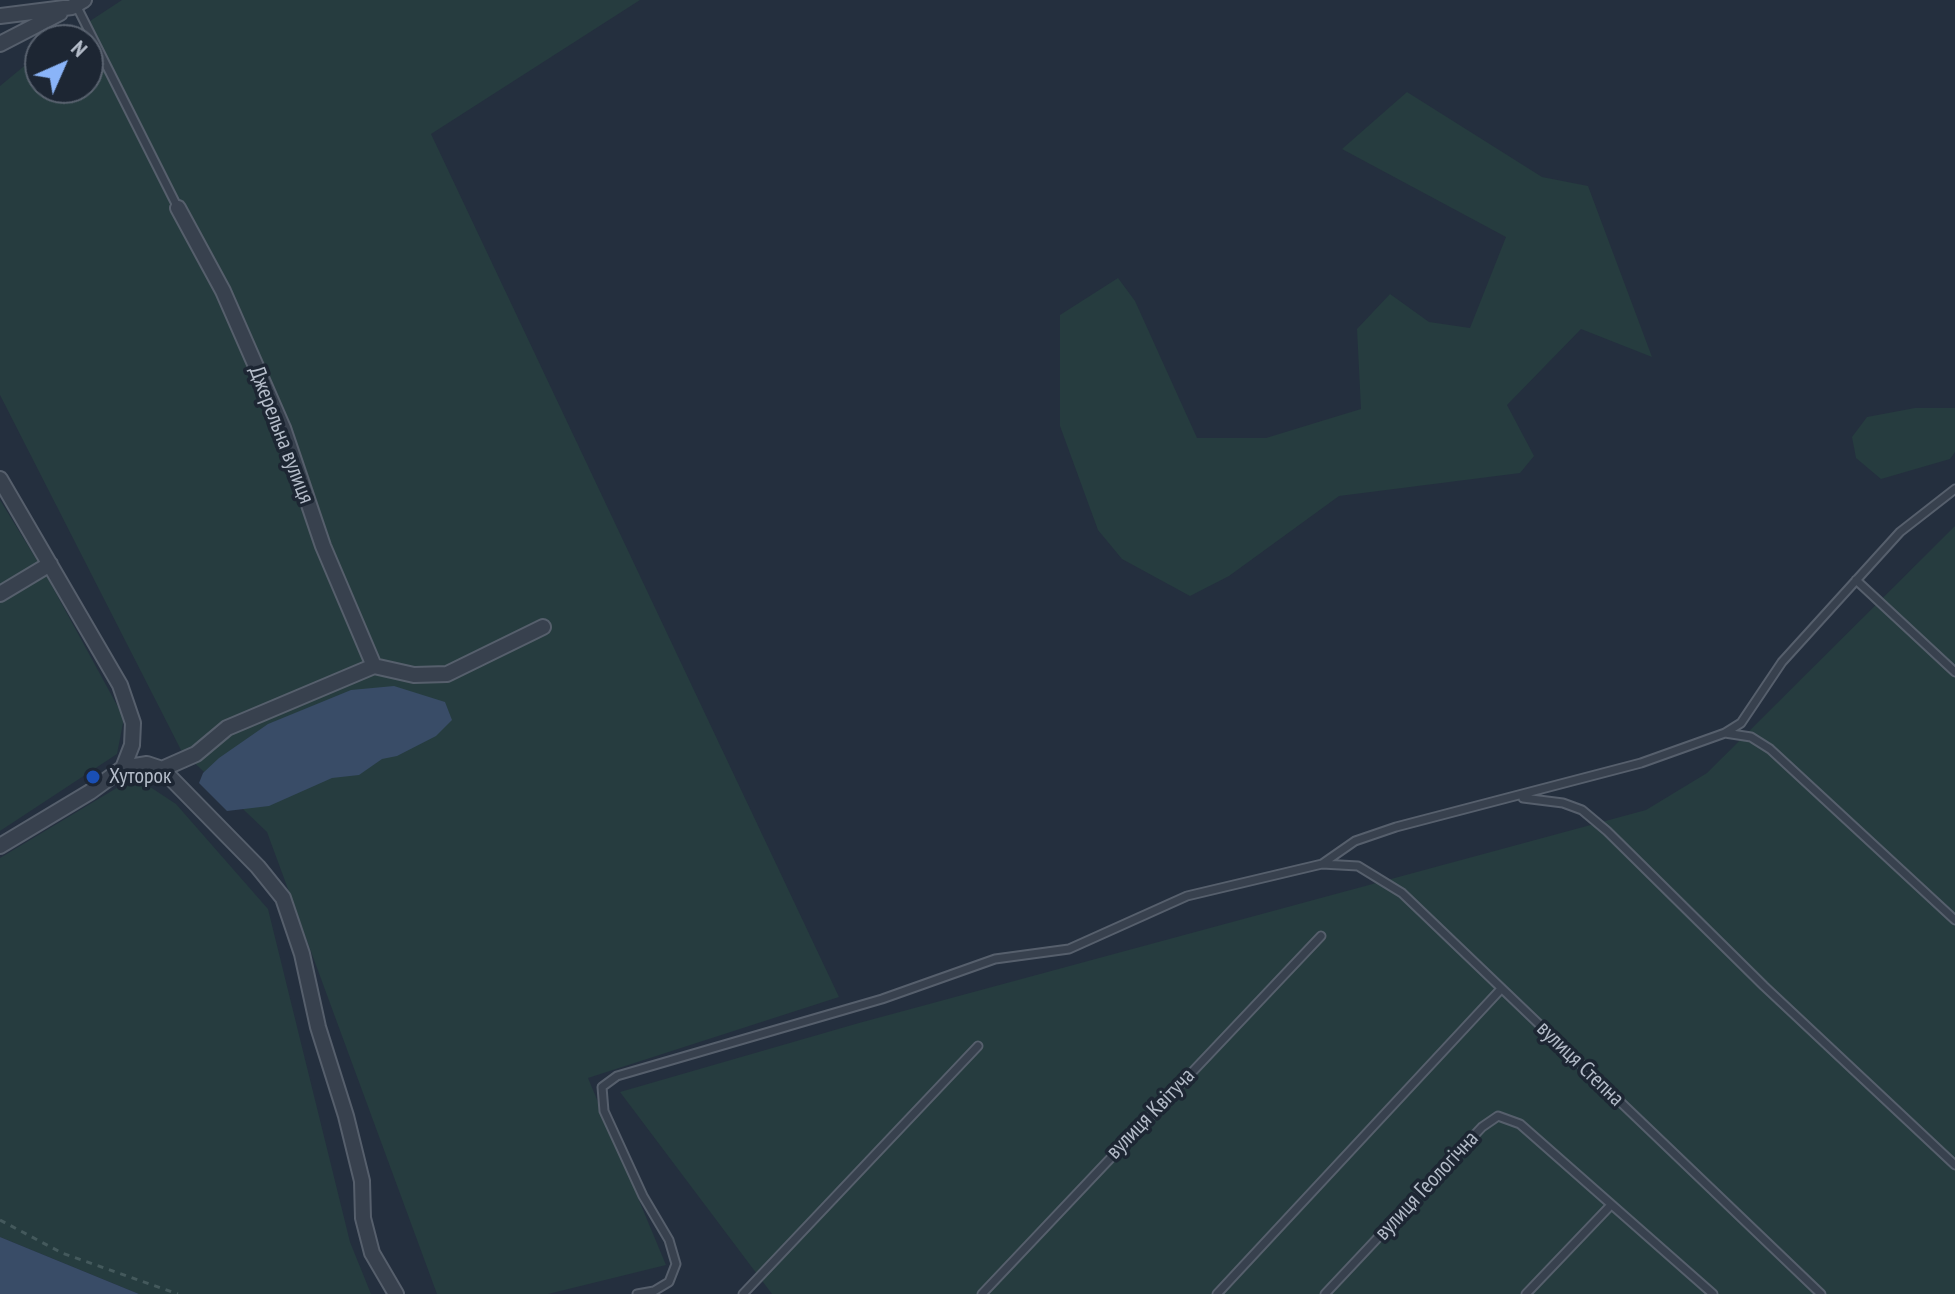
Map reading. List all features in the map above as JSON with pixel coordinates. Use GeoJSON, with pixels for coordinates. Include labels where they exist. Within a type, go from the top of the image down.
{"type":"FeatureCollection","features":[{"type":"Feature","properties":{"kind":"street"},"geometry":{"type":"LineString","coordinates":[[0,16],[77,4]]}},
{"type":"Feature","properties":{"kind":"street"},"geometry":{"type":"LineString","coordinates":[[0,44],[77,4]]}},
{"type":"Feature","properties":{"kind":"street","name":"Джерельна вулиця"},"geometry":{"type":"LineString","coordinates":[[178,208],[223,291],[283,428],[323,546],[374,666]]}},
{"type":"Feature","properties":{"kind":"street"},"geometry":{"type":"LineString","coordinates":[[0,479],[120,685],[133,723],[132,745],[123,768]]}},
{"type":"Feature","properties":{"kind":"street"},"geometry":{"type":"LineString","coordinates":[[0,594],[50,564]]}},
{"type":"Feature","properties":{"kind":"street"},"geometry":{"type":"LineString","coordinates":[[162,769],[196,754],[227,728],[374,666],[414,675],[447,674],[543,627]]}},
{"type":"Feature","properties":{"kind":"street"},"geometry":{"type":"LineString","coordinates":[[0,846],[90,792],[123,768],[147,764],[162,769],[258,867],[283,898],[302,954],[318,1027],[346,1116],[362,1181],[363,1218],[372,1253],[396,1294]]}},
{"type":"Feature","properties":{"kind":"lane"},"geometry":{"type":"LineString","coordinates":[[77,4],[178,208]]}},
{"type":"Feature","properties":{"kind":"lane"},"geometry":{"type":"LineString","coordinates":[[637,1294],[654,1291],[669,1282],[676,1264],[669,1240],[643,1196],[604,1111],[602,1087],[617,1076],[882,999],[995,959],[1069,949],[1187,896],[1322,864],[1355,841],[1396,827],[1641,763],[1725,733],[1741,723],[1782,662],[1900,532],[1955,489]]}},
{"type":"Feature","properties":{"kind":"lane"},"geometry":{"type":"LineString","coordinates":[[1856,580],[1955,672]]}},
{"type":"Feature","properties":{"kind":"lane"},"geometry":{"type":"LineString","coordinates":[[1725,733],[1751,737],[1770,749],[1955,920]]}},
{"type":"Feature","properties":{"kind":"lane"},"geometry":{"type":"LineString","coordinates":[[1517,797],[1563,803],[1582,810],[1955,1165]]}},
{"type":"Feature","properties":{"kind":"lane","name":"вулиця Степна"},"geometry":{"type":"LineString","coordinates":[[1322,864],[1358,866],[1384,879],[1821,1294]]}},
{"type":"Feature","properties":{"kind":"lane","name":"вулиця Квітуча"},"geometry":{"type":"LineString","coordinates":[[982,1294],[1321,936]]}},
{"type":"Feature","properties":{"kind":"lane"},"geometry":{"type":"LineString","coordinates":[[1217,1294],[1501,989]]}},
{"type":"Feature","properties":{"kind":"lane"},"geometry":{"type":"LineString","coordinates":[[743,1294],[978,1046]]}},
{"type":"Feature","properties":{"kind":"lane","name":"вулиця Геологічна"},"geometry":{"type":"LineString","coordinates":[[1325,1294],[1482,1127],[1498,1116],[1520,1124],[1713,1294]]}},
{"type":"Feature","properties":{"kind":"lane"},"geometry":{"type":"LineString","coordinates":[[1526,1294],[1611,1205]]}},
{"type":"Feature","properties":{"kind":"path"},"geometry":{"type":"LineString","coordinates":[[0,1220],[62,1253],[178,1294]]}},
{"type":"Feature","properties":{"kind":"green space"},"geometry":{"type":"Polygon","coordinates":[[[122,0],[640,0],[431,134],[839,997],[588,1078],[666,1265],[548,1294],[437,1294],[267,832],[181,750],[0,395],[0,86],[24,66],[24,104],[104,104],[104,24],[85,24],[122,0]]]}},
{"type":"Feature","properties":{"kind":"green space"},"geometry":{"type":"Polygon","coordinates":[[[1407,92],[1542,177],[1588,186],[1652,357],[1581,329],[1507,405],[1534,456],[1520,473],[1339,496],[1229,576],[1190,596],[1122,559],[1098,530],[1060,426],[1060,315],[1118,278],[1135,301],[1197,438],[1266,438],[1361,409],[1357,329],[1390,294],[1429,322],[1470,328],[1506,237],[1342,149],[1407,92]]]}},
{"type":"Feature","properties":{"kind":"green space"},"geometry":{"type":"Polygon","coordinates":[[[1915,408],[1955,408],[1955,452],[1950,459],[1881,479],[1856,458],[1852,437],[1867,417],[1915,408]]]}},
{"type":"Feature","properties":{"kind":"green space"},"geometry":{"type":"Polygon","coordinates":[[[0,500],[46,575],[124,718],[117,754],[0,831],[0,500]]]}},
{"type":"Feature","properties":{"kind":"green space"},"geometry":{"type":"Polygon","coordinates":[[[1955,526],[1955,1294],[772,1294],[620,1092],[859,1023],[1646,810],[1707,773],[1955,526]]]}},
{"type":"Feature","properties":{"kind":"green space"},"geometry":{"type":"Polygon","coordinates":[[[135,777],[176,804],[268,909],[350,1242],[371,1294],[139,1294],[0,1237],[0,858],[135,777]]]}},
{"type":"Feature","properties":{"kind":"water"},"geometry":{"type":"Polygon","coordinates":[[[394,686],[445,702],[452,720],[436,736],[397,756],[382,759],[359,775],[332,778],[269,806],[227,811],[199,783],[203,773],[219,758],[268,724],[351,690],[394,686]]]}},
{"type":"Feature","properties":{"kind":"water"},"geometry":{"type":"Polygon","coordinates":[[[0,1237],[139,1294],[0,1294],[0,1237]]]}},
{"type":"Feature","properties":{"kind":"place","name":"Хуторок"},"geometry":{"type":"Point","coordinates":[93,777]}}]}
